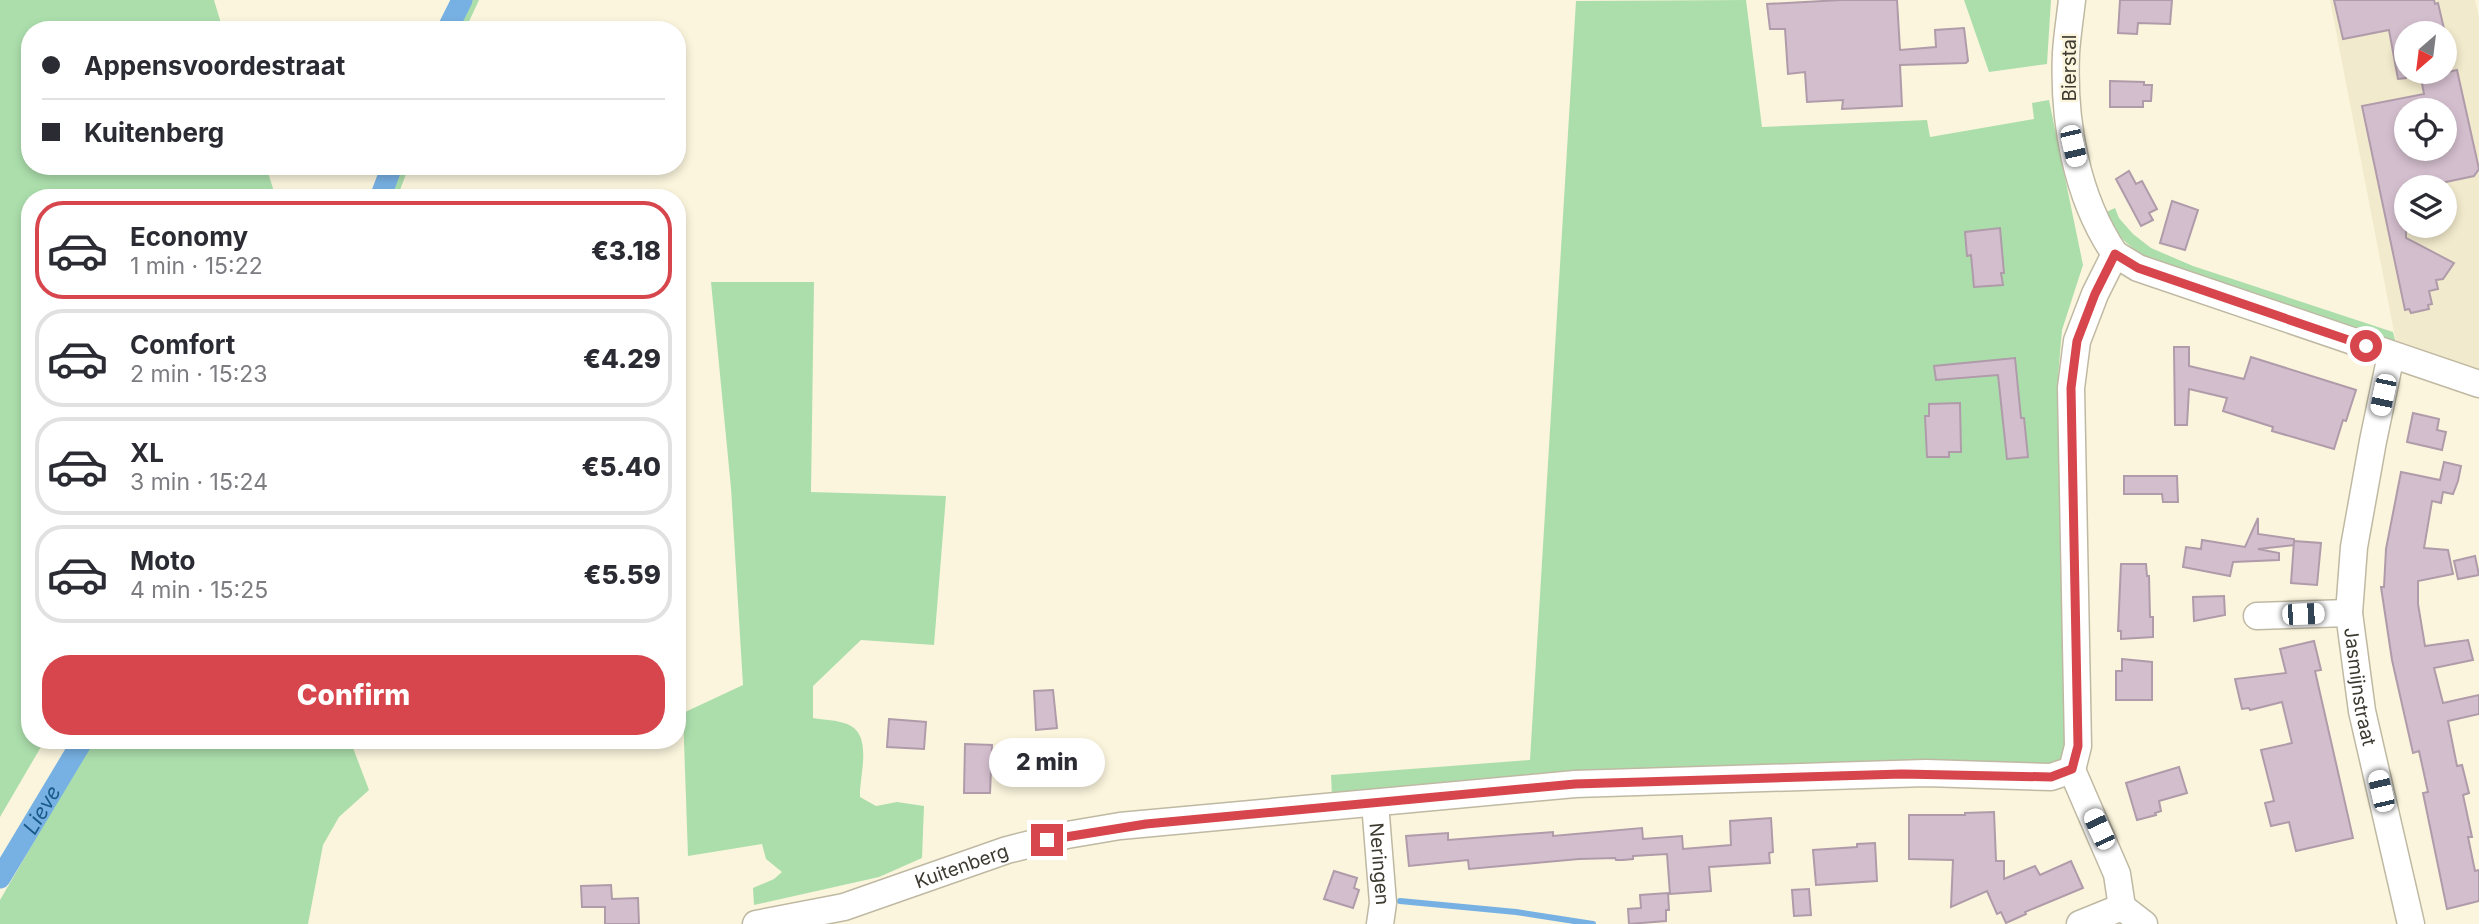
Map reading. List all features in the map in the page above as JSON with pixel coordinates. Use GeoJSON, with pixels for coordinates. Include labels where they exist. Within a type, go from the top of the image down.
{"type":"FeatureCollection","features":[{"type":"Feature","properties":{"kind":"street","name":"Bierstal"},"geometry":{"type":"LineString","coordinates":[[2072,0],[2066,53],[2073,146],[2081,181],[2103,236],[2115,254]]}},
{"type":"Feature","properties":{"kind":"street"},"geometry":{"type":"LineString","coordinates":[[2144,924],[2122,907],[2117,874],[2072,769],[2078,746],[2071,388],[2077,341],[2095,294],[2115,254],[2138,268],[2479,384]]}},
{"type":"Feature","properties":{"kind":"street","name":"Jasmijnstraat"},"geometry":{"type":"LineString","coordinates":[[2391,355],[2354,547],[2349,613],[2362,711],[2411,924]]}},
{"type":"Feature","properties":{"kind":"street","name":"Jasmijnstraat"},"geometry":{"type":"LineString","coordinates":[[2257,615],[2349,613]]}},
{"type":"Feature","properties":{"kind":"street","name":"Kuitenberg"},"geometry":{"type":"LineString","coordinates":[[756,924],[844,907],[1007,850],[1066,835],[1146,824],[1575,784],[1913,774],[2051,777],[2072,769]]}},
{"type":"Feature","properties":{"kind":"street","name":"Neringen"},"geometry":{"type":"LineString","coordinates":[[1374,803],[1383,903],[1380,924]]}},
{"type":"Feature","properties":{"kind":"street"},"geometry":{"type":"LineString","coordinates":[[2080,924],[2122,907]]}},
{"type":"Feature","properties":{"kind":"shaded area"},"geometry":{"type":"Polygon","coordinates":[[[2330,0],[2475,0],[2479,17],[2479,370],[2397,347],[2330,0]]]}},
{"type":"Feature","properties":{"kind":"green space"},"geometry":{"type":"Polygon","coordinates":[[[0,0],[214,0],[220,21],[21,21],[21,175],[269,175],[273,189],[21,189],[21,749],[40,749],[0,817],[0,0]]]}},
{"type":"Feature","properties":{"kind":"green space"},"geometry":{"type":"Polygon","coordinates":[[[468,0],[479,0],[469,21],[459,21],[468,0]]]}},
{"type":"Feature","properties":{"kind":"green space"},"geometry":{"type":"Polygon","coordinates":[[[1746,0],[1762,127],[1927,120],[1930,137],[2034,119],[2032,103],[2049,100],[2083,265],[2062,330],[2058,377],[2070,765],[1332,795],[1331,775],[1530,760],[1576,1],[1746,0]]]}},
{"type":"Feature","properties":{"kind":"green space"},"geometry":{"type":"Polygon","coordinates":[[[1964,0],[2051,0],[2047,64],[1989,72],[1964,0]]]}},
{"type":"Feature","properties":{"kind":"green space"},"geometry":{"type":"Polygon","coordinates":[[[396,175],[406,175],[400,189],[391,189],[396,175]]]}},
{"type":"Feature","properties":{"kind":"green space"},"geometry":{"type":"Polygon","coordinates":[[[2115,208],[2119,218],[2133,234],[2151,248],[2193,266],[2393,332],[2397,347],[2156,264],[2119,236],[2108,222],[2104,213],[2115,208]]]}},
{"type":"Feature","properties":{"kind":"green space"},"geometry":{"type":"Polygon","coordinates":[[[711,282],[814,282],[811,492],[946,496],[934,645],[861,640],[813,686],[813,718],[847,724],[855,729],[860,737],[863,756],[860,797],[876,806],[897,802],[924,806],[922,858],[879,877],[754,905],[753,888],[774,879],[782,872],[766,859],[762,844],[688,856],[684,749],[686,712],[743,685],[731,488],[711,282]]]}},
{"type":"Feature","properties":{"kind":"green space"},"geometry":{"type":"Polygon","coordinates":[[[88,749],[353,749],[369,790],[339,817],[323,845],[308,924],[0,924],[0,900],[88,749]]]}},
{"type":"Feature","properties":{"kind":"building"},"geometry":{"type":"Polygon","coordinates":[[[1897,0],[1900,50],[1936,47],[1935,30],[1964,28],[1968,61],[1900,65],[1902,106],[1842,109],[1843,100],[1807,102],[1805,72],[1788,74],[1785,29],[1770,29],[1767,4],[1897,0]]]}},
{"type":"Feature","properties":{"kind":"building"},"geometry":{"type":"Polygon","coordinates":[[[2120,0],[2172,0],[2170,24],[2138,23],[2137,34],[2118,33],[2120,0]]]}},
{"type":"Feature","properties":{"kind":"building"},"geometry":{"type":"Polygon","coordinates":[[[2334,0],[2434,0],[2435,4],[2438,3],[2442,21],[2394,21],[2394,57],[2389,30],[2343,39],[2334,0]]]}},
{"type":"Feature","properties":{"kind":"building"},"geometry":{"type":"Polygon","coordinates":[[[2457,70],[2479,169],[2474,176],[2457,180],[2457,175],[2394,175],[2394,238],[2406,238],[2454,263],[2443,279],[2436,280],[2438,289],[2429,291],[2432,304],[2428,305],[2429,309],[2411,313],[2409,309],[2405,310],[2362,106],[2394,100],[2394,161],[2457,161],[2457,98],[2403,98],[2424,94],[2422,84],[2457,84],[2457,70]]]}},
{"type":"Feature","properties":{"kind":"building"},"geometry":{"type":"Polygon","coordinates":[[[2110,81],[2144,82],[2144,85],[2152,85],[2151,101],[2143,101],[2143,107],[2110,107],[2110,81]]]}},
{"type":"Feature","properties":{"kind":"building"},"geometry":{"type":"Polygon","coordinates":[[[2129,171],[2136,184],[2142,181],[2157,209],[2149,213],[2153,220],[2141,226],[2116,179],[2129,171]]]}},
{"type":"Feature","properties":{"kind":"building"},"geometry":{"type":"Polygon","coordinates":[[[2172,201],[2198,210],[2185,250],[2160,243],[2172,201]]]}},
{"type":"Feature","properties":{"kind":"building"},"geometry":{"type":"Polygon","coordinates":[[[2000,228],[2003,285],[1974,287],[1971,255],[1967,256],[1965,232],[2000,228]]]}},
{"type":"Feature","properties":{"kind":"building"},"geometry":{"type":"Polygon","coordinates":[[[2174,347],[2189,347],[2189,366],[2244,379],[2251,357],[2356,390],[2334,449],[2272,431],[2273,427],[2223,411],[2227,398],[2189,389],[2187,425],[2175,425],[2174,347]]]}},
{"type":"Feature","properties":{"kind":"building"},"geometry":{"type":"Polygon","coordinates":[[[2015,358],[2028,457],[2007,459],[1998,375],[1936,380],[1934,366],[2015,358]]]}},
{"type":"Feature","properties":{"kind":"building"},"geometry":{"type":"Polygon","coordinates":[[[1960,403],[1961,452],[1949,452],[1949,457],[1927,457],[1925,416],[1929,416],[1929,404],[1960,403]]]}},
{"type":"Feature","properties":{"kind":"building"},"geometry":{"type":"Polygon","coordinates":[[[2413,413],[2439,419],[2437,430],[2446,432],[2442,450],[2407,442],[2413,413]]]}},
{"type":"Feature","properties":{"kind":"building"},"geometry":{"type":"Polygon","coordinates":[[[2444,462],[2461,466],[2458,481],[2453,494],[2443,492],[2441,503],[2432,501],[2424,548],[2448,550],[2453,574],[2418,581],[2418,604],[2425,646],[2468,640],[2473,660],[2434,668],[2443,703],[2479,695],[2479,714],[2448,721],[2457,766],[2462,765],[2469,793],[2463,795],[2472,837],[2468,837],[2475,871],[2479,870],[2479,901],[2447,909],[2423,793],[2428,792],[2419,751],[2413,753],[2392,660],[2381,587],[2384,587],[2386,549],[2401,472],[2440,480],[2444,462]]]}},
{"type":"Feature","properties":{"kind":"building"},"geometry":{"type":"Polygon","coordinates":[[[2124,476],[2177,476],[2178,502],[2163,502],[2162,494],[2124,494],[2124,476]]]}},
{"type":"Feature","properties":{"kind":"building"},"geometry":{"type":"Polygon","coordinates":[[[2258,518],[2258,534],[2294,539],[2294,545],[2258,549],[2279,553],[2279,560],[2233,562],[2230,576],[2183,567],[2186,547],[2201,549],[2202,540],[2245,547],[2258,518]]]}},
{"type":"Feature","properties":{"kind":"building"},"geometry":{"type":"Polygon","coordinates":[[[2294,541],[2321,543],[2317,585],[2291,583],[2294,541]]]}},
{"type":"Feature","properties":{"kind":"building"},"geometry":{"type":"Polygon","coordinates":[[[2475,556],[2479,575],[2458,579],[2454,561],[2475,556]]]}},
{"type":"Feature","properties":{"kind":"building"},"geometry":{"type":"Polygon","coordinates":[[[2121,564],[2146,564],[2153,637],[2121,639],[2121,631],[2118,631],[2121,564]]]}},
{"type":"Feature","properties":{"kind":"building"},"geometry":{"type":"Polygon","coordinates":[[[2224,596],[2225,615],[2194,621],[2193,597],[2224,596]]]}},
{"type":"Feature","properties":{"kind":"building"},"geometry":{"type":"Polygon","coordinates":[[[2314,641],[2321,670],[2315,671],[2353,838],[2296,851],[2289,822],[2271,826],[2265,803],[2274,801],[2261,750],[2292,743],[2282,702],[2250,710],[2242,709],[2235,679],[2286,673],[2280,649],[2314,641]]]}},
{"type":"Feature","properties":{"kind":"building"},"geometry":{"type":"Polygon","coordinates":[[[2122,659],[2152,662],[2152,700],[2116,700],[2116,671],[2122,671],[2122,659]]]}},
{"type":"Feature","properties":{"kind":"building"},"geometry":{"type":"Polygon","coordinates":[[[1053,690],[1057,728],[1036,730],[1034,691],[1053,690]]]}},
{"type":"Feature","properties":{"kind":"building"},"geometry":{"type":"Polygon","coordinates":[[[889,719],[926,722],[924,749],[887,747],[889,719]]]}},
{"type":"Feature","properties":{"kind":"building"},"geometry":{"type":"Polygon","coordinates":[[[965,744],[992,745],[990,793],[964,793],[965,744]]]}},
{"type":"Feature","properties":{"kind":"building"},"geometry":{"type":"Polygon","coordinates":[[[2179,767],[2187,793],[2159,801],[2161,811],[2137,820],[2126,783],[2179,767]]]}},
{"type":"Feature","properties":{"kind":"building"},"geometry":{"type":"Polygon","coordinates":[[[1994,812],[1996,861],[2004,861],[2004,879],[2035,866],[2040,875],[2071,861],[2083,888],[2025,912],[2026,914],[2006,923],[2001,912],[1997,914],[1987,891],[1951,907],[1953,860],[1909,859],[1909,815],[1994,812]]]}},
{"type":"Feature","properties":{"kind":"building"},"geometry":{"type":"Polygon","coordinates":[[[1771,818],[1773,852],[1769,853],[1770,863],[1709,867],[1711,891],[1670,894],[1667,854],[1633,856],[1633,859],[1623,860],[1579,859],[1469,869],[1468,860],[1409,866],[1406,836],[1448,833],[1448,840],[1553,832],[1553,836],[1642,828],[1643,839],[1682,836],[1683,849],[1731,845],[1730,821],[1771,818]]]}},
{"type":"Feature","properties":{"kind":"building"},"geometry":{"type":"Polygon","coordinates":[[[1875,843],[1877,881],[1816,885],[1813,850],[1875,843]]]}},
{"type":"Feature","properties":{"kind":"building"},"geometry":{"type":"Polygon","coordinates":[[[1334,871],[1357,878],[1354,888],[1359,890],[1353,908],[1324,899],[1334,871]]]}},
{"type":"Feature","properties":{"kind":"building"},"geometry":{"type":"Polygon","coordinates":[[[611,885],[612,899],[638,898],[639,924],[605,924],[605,907],[582,907],[581,886],[611,885]]]}},
{"type":"Feature","properties":{"kind":"building"},"geometry":{"type":"Polygon","coordinates":[[[1809,889],[1811,915],[1794,916],[1792,890],[1809,889]]]}},
{"type":"Feature","properties":{"kind":"building"},"geometry":{"type":"Polygon","coordinates":[[[1668,893],[1669,910],[1666,910],[1666,921],[1629,924],[1628,909],[1641,908],[1640,895],[1668,893]]]}},
{"type":"Feature","properties":{"kind":"waterway","name":"Lieve"},"geometry":{"type":"LineString","coordinates":[[452,21],[462,0]]}},
{"type":"Feature","properties":{"kind":"waterway","name":"Lieve"},"geometry":{"type":"LineString","coordinates":[[383,189],[389,175]]}},
{"type":"Feature","properties":{"kind":"waterway","name":"Lieve"},"geometry":{"type":"LineString","coordinates":[[0,878],[78,749]]}},
{"type":"Feature","properties":{"kind":"waterway"},"geometry":{"type":"LineString","coordinates":[[1400,901],[1516,912],[1593,924]]}},
{"type":"Feature","properties":{"kind":"route"},"geometry":{"type":"LineString","coordinates":[[1047,840],[1066,835],[1197,818],[1575,784],[1902,774],[2051,777],[2072,769],[2078,746],[2071,388],[2077,341],[2095,294],[2115,254],[2138,268],[2366,346]]}}]}
